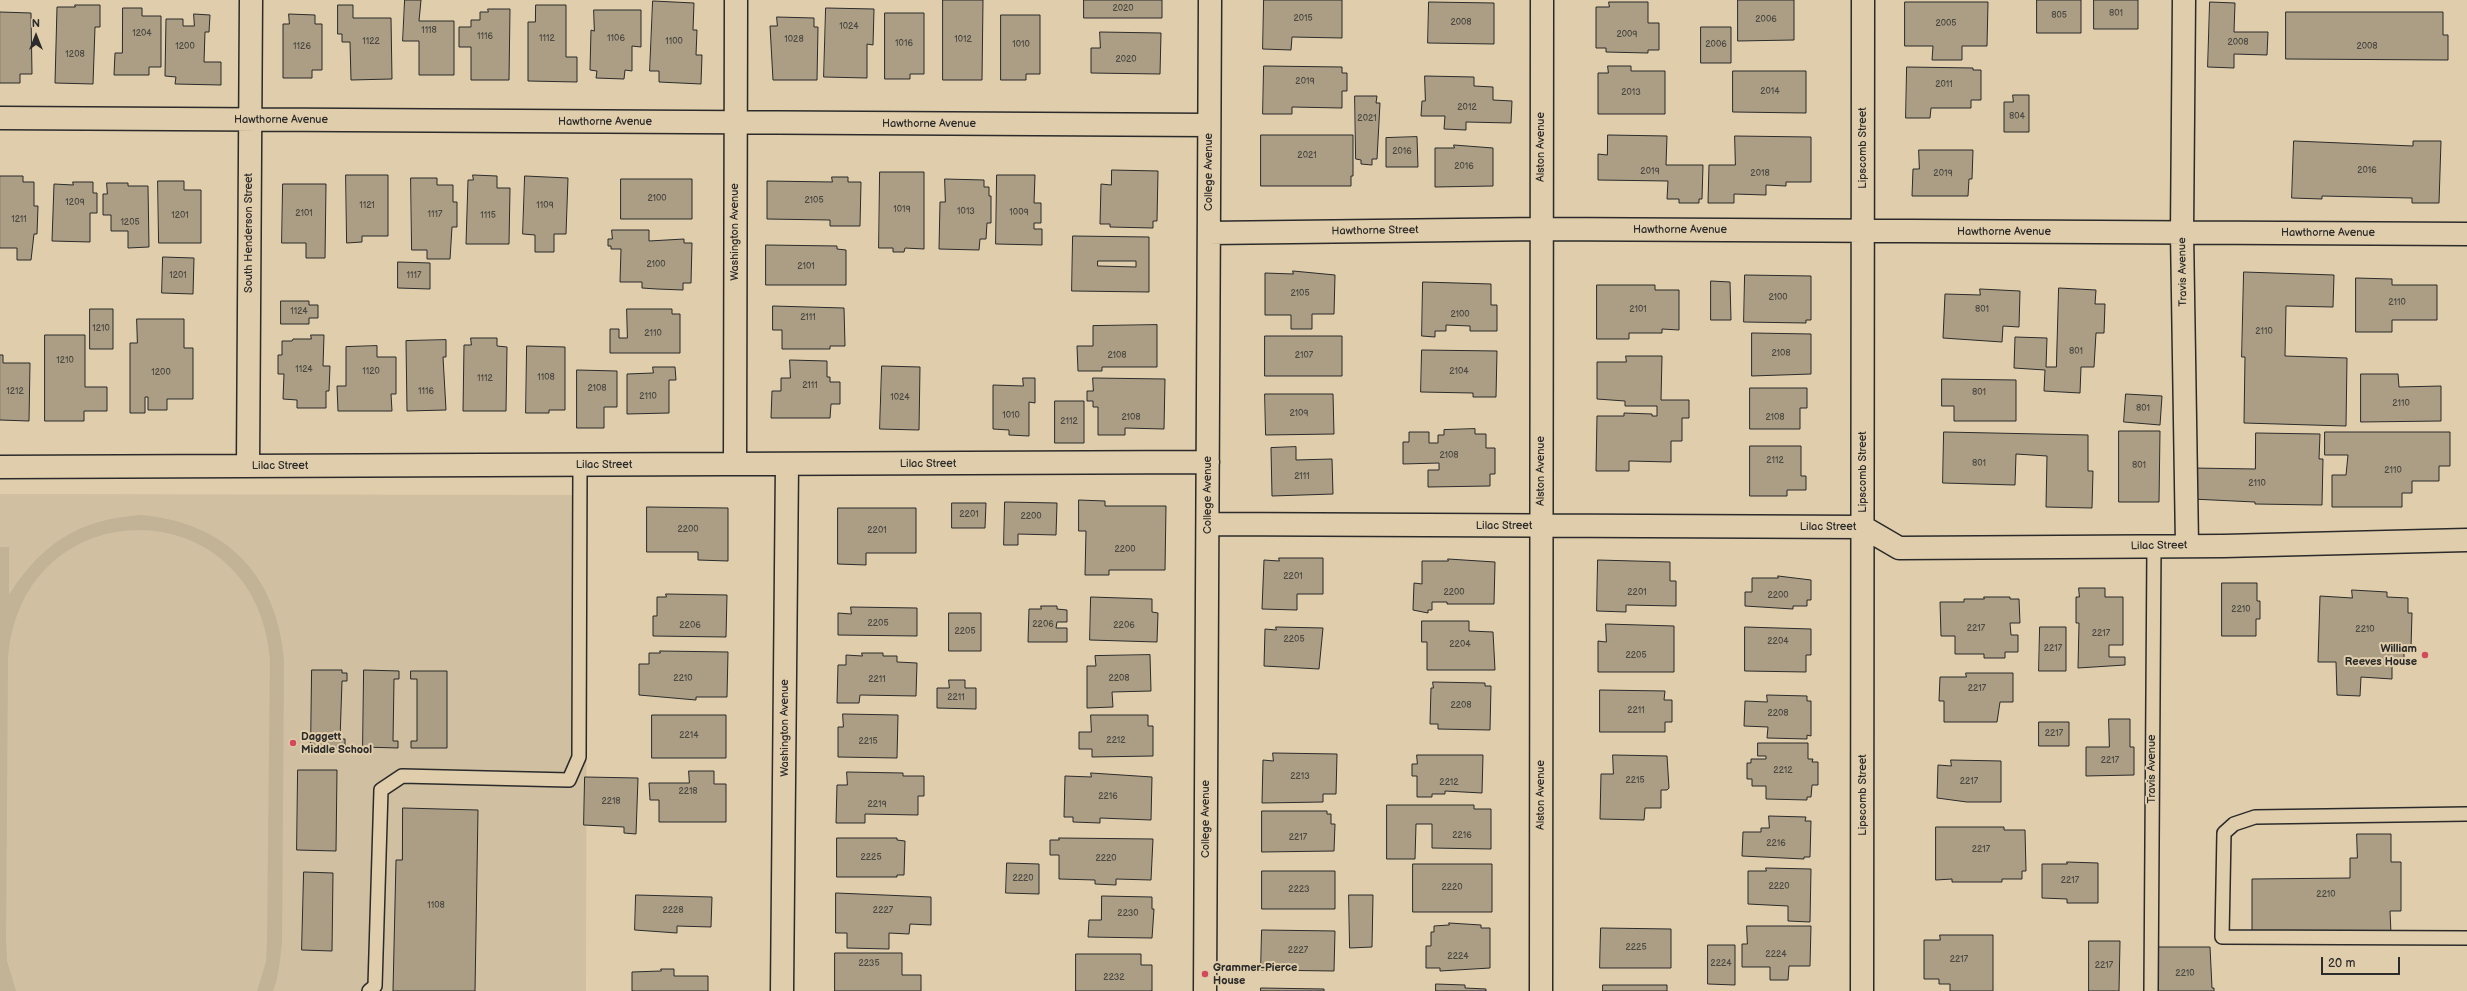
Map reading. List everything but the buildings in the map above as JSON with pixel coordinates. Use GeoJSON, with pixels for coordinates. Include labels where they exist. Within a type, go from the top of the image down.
{"type":"FeatureCollection","features":[{"type":"Feature","properties":{"kind":"street","name":"South Henderson Street"},"geometry":{"type":"LineString","coordinates":[[248,466],[251,0]]}},
{"type":"Feature","properties":{"kind":"street","name":"Washington Avenue"},"geometry":{"type":"LineString","coordinates":[[735,464],[736,0]]}},
{"type":"Feature","properties":{"kind":"street","name":"College Avenue"},"geometry":{"type":"LineString","coordinates":[[1205,991],[1210,0]]}},
{"type":"Feature","properties":{"kind":"street","name":"Alston Avenue"},"geometry":{"type":"LineString","coordinates":[[1541,991],[1542,0]]}},
{"type":"Feature","properties":{"kind":"street","name":"Lipscomb Street"},"geometry":{"type":"LineString","coordinates":[[1862,991],[1863,0]]}},
{"type":"Feature","properties":{"kind":"street","name":"Travis Avenue"},"geometry":{"type":"LineString","coordinates":[[2184,0],[2182,232],[2187,545]]}},
{"type":"Feature","properties":{"kind":"street","name":"Hawthorne Avenue"},"geometry":{"type":"LineString","coordinates":[[0,118],[1209,125]]}},
{"type":"Feature","properties":{"kind":"street","name":"Hawthorne Avenue"},"geometry":{"type":"LineString","coordinates":[[1541,229],[2467,234]]}},
{"type":"Feature","properties":{"kind":"street","name":"Hawthorne Street"},"geometry":{"type":"LineString","coordinates":[[1209,233],[1541,229]]}},
{"type":"Feature","properties":{"kind":"street","name":"Lilac Street"},"geometry":{"type":"LineString","coordinates":[[0,467],[1208,462]]}},
{"type":"Feature","properties":{"kind":"street","name":"Washington Avenue"},"geometry":{"type":"LineString","coordinates":[[782,991],[787,464]]}},
{"type":"Feature","properties":{"kind":"street","name":"Lilac Street"},"geometry":{"type":"LineString","coordinates":[[1208,524],[1863,528],[1899,548],[2154,546],[2467,540]]}},
{"type":"Feature","properties":{"kind":"lane"},"geometry":{"type":"LineString","coordinates":[[369,991],[375,986],[381,790],[402,776],[569,780],[579,757],[580,465]]}},
{"type":"Feature","properties":{"kind":"lane","name":"Travis Avenue"},"geometry":{"type":"LineString","coordinates":[[2151,991],[2154,546]]}},
{"type":"Feature","properties":{"kind":"lane"},"geometry":{"type":"LineString","coordinates":[[2467,814],[2255,817],[2234,824],[2224,833],[2222,937],[2467,938]]}},
{"type":"Feature","properties":{"kind":"shaded area","name":"Daggett Middle School"},"geometry":{"type":"Polygon","coordinates":[[[0,494],[587,495],[586,991],[0,991],[0,494]]]}},
{"type":"Feature","properties":{"kind":"shaded area"},"geometry":{"type":"Polygon","coordinates":[[[140,515],[171,520],[198,529],[222,542],[242,558],[258,579],[271,602],[279,630],[284,660],[282,942],[277,979],[273,991],[257,991],[266,962],[267,942],[270,660],[256,603],[225,563],[185,538],[139,530],[93,538],[53,562],[22,603],[8,659],[6,940],[7,961],[16,991],[0,991],[0,547],[9,547],[9,595],[35,561],[64,537],[98,522],[140,515]]]}},
{"type":"Feature","properties":{"kind":"place","name":"William Reeves House"},"geometry":{"type":"Point","coordinates":[2425,655]}},
{"type":"Feature","properties":{"kind":"place","name":"Daggett Middle School"},"geometry":{"type":"Point","coordinates":[293,743]}},
{"type":"Feature","properties":{"kind":"place","name":"Grammer-Pierce House"},"geometry":{"type":"Point","coordinates":[1205,974]}}]}
